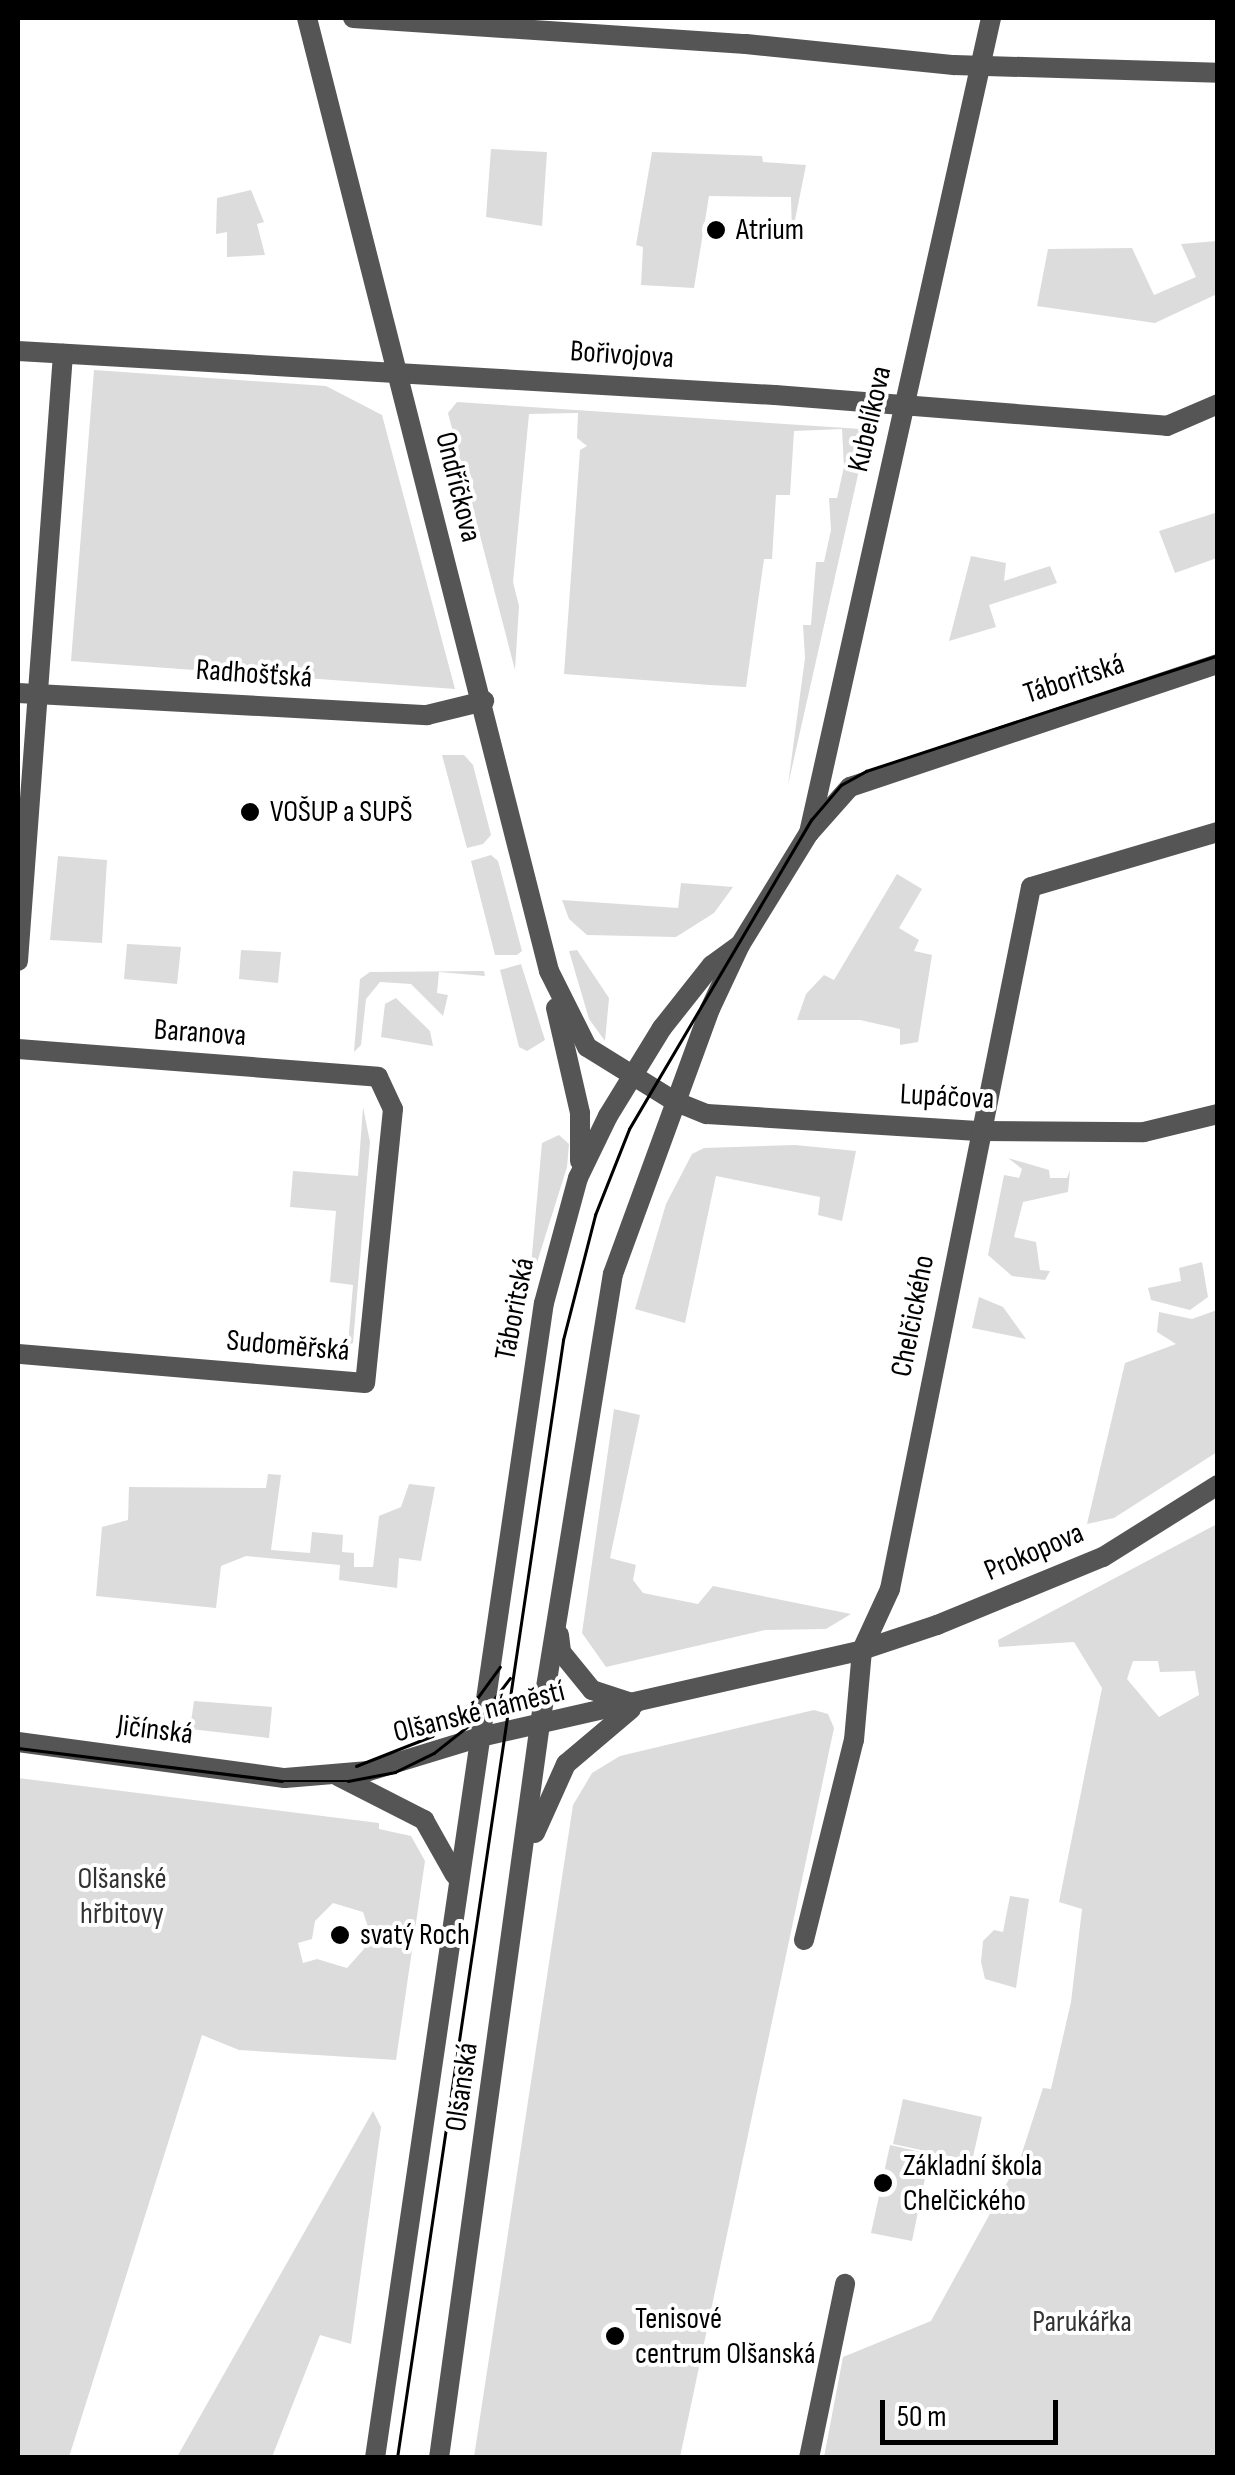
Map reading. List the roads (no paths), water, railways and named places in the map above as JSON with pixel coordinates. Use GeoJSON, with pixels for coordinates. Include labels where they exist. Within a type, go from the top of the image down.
{"type":"FeatureCollection","features":[{"type":"Feature","properties":{"kind":"street","name":"Ondříčkova"},"geometry":{"type":"LineString","coordinates":[[307,18],[550,971],[580,1113],[578,1178]]}},
{"type":"Feature","properties":{"kind":"street"},"geometry":{"type":"LineString","coordinates":[[353,18],[979,66],[1218,72]]}},
{"type":"Feature","properties":{"kind":"street","name":"Kubelíkova"},"geometry":{"type":"LineString","coordinates":[[809,833],[991,18]]}},
{"type":"Feature","properties":{"kind":"street","name":"Bořivojova"},"geometry":{"type":"LineString","coordinates":[[18,352],[371,376],[399,372],[904,404],[1167,426],[1218,404]]}},
{"type":"Feature","properties":{"kind":"street"},"geometry":{"type":"LineString","coordinates":[[18,962],[28,693],[64,354]]}},
{"type":"Feature","properties":{"kind":"street","name":"Táboritská"},"geometry":{"type":"LineString","coordinates":[[540,1724],[613,1274],[674,1101],[740,945],[809,833],[832,801],[876,774],[1218,664]]}},
{"type":"Feature","properties":{"kind":"street","name":"Radhošťská"},"geometry":{"type":"LineString","coordinates":[[28,693],[427,715],[484,701]]}},
{"type":"Feature","properties":{"kind":"street","name":"Chelčického"},"geometry":{"type":"LineString","coordinates":[[804,1940],[854,1740],[862,1650],[890,1589],[1031,888],[1218,832]]}},
{"type":"Feature","properties":{"kind":"street","name":"Táboritská"},"geometry":{"type":"LineString","coordinates":[[480,1737],[544,1302],[578,1178],[631,1078],[712,965],[740,945]]}},
{"type":"Feature","properties":{"kind":"street","name":"Ondříčkova"},"geometry":{"type":"LineString","coordinates":[[550,971],[586,1047],[631,1078]]}},
{"type":"Feature","properties":{"kind":"street","name":"Baranova"},"geometry":{"type":"LineString","coordinates":[[18,1049],[378,1077]]}},
{"type":"Feature","properties":{"kind":"street","name":"Sudoměřská"},"geometry":{"type":"LineString","coordinates":[[18,1354],[365,1382],[393,1109],[378,1077]]}},
{"type":"Feature","properties":{"kind":"street","name":"Lupáčova"},"geometry":{"type":"LineString","coordinates":[[631,1078],[707,1114],[981,1131],[1144,1132],[1218,1114]]}},
{"type":"Feature","properties":{"kind":"street","name":"Prokopova"},"geometry":{"type":"LineString","coordinates":[[862,1650],[1103,1557],[1218,1485]]}},
{"type":"Feature","properties":{"kind":"street","name":"Olšanské náměstí"},"geometry":{"type":"LineString","coordinates":[[558,1629],[562,1652],[575,1675],[592,1690],[637,1705]]}},
{"type":"Feature","properties":{"kind":"street","name":"Olšanské náměstí"},"geometry":{"type":"LineString","coordinates":[[285,1778],[336,1776],[409,1762],[480,1737],[637,1705],[862,1650]]}},
{"type":"Feature","properties":{"kind":"street","name":"Olšanské náměstí"},"geometry":{"type":"LineString","coordinates":[[522,1868],[566,1764],[637,1705]]}},
{"type":"Feature","properties":{"kind":"street","name":"Olšanská"},"geometry":{"type":"LineString","coordinates":[[438,2458],[540,1724]]}},
{"type":"Feature","properties":{"kind":"street","name":"Olšanská"},"geometry":{"type":"LineString","coordinates":[[376,2458],[480,1737]]}},
{"type":"Feature","properties":{"kind":"street","name":"Jičínská"},"geometry":{"type":"LineString","coordinates":[[18,1742],[285,1778]]}},
{"type":"Feature","properties":{"kind":"street","name":"Olšanské náměstí"},"geometry":{"type":"LineString","coordinates":[[336,1776],[424,1820],[450,1858],[457,1886]]}},
{"type":"Feature","properties":{"kind":"street"},"geometry":{"type":"LineString","coordinates":[[809,2458],[844,2284]]}},
{"type":"Feature","properties":{"kind":"tram line"},"geometry":{"type":"LineString","coordinates":[[397,2458],[563,1340],[595,1215],[629,1129],[811,820],[841,785],[866,771],[1218,655]]}},
{"type":"Feature","properties":{"kind":"tram line"},"geometry":{"type":"LineString","coordinates":[[356,1766],[432,1736],[478,1697],[500,1667]]}},
{"type":"Feature","properties":{"kind":"tram line"},"geometry":{"type":"LineString","coordinates":[[18,1748],[282,1781],[348,1781],[395,1772],[434,1753],[482,1715],[510,1678]]}},
{"type":"Feature","properties":{"kind":"place","name":"Atrium"},"geometry":{"type":"Point","coordinates":[716,230]}},
{"type":"Feature","properties":{"kind":"place","name":"VOŠUP a SUPŠ"},"geometry":{"type":"Point","coordinates":[250,812]}},
{"type":"Feature","properties":{"kind":"place","name":"svatý Roch"},"geometry":{"type":"Point","coordinates":[340,1935]}},
{"type":"Feature","properties":{"kind":"place","name":"Základní škola Chelčického"},"geometry":{"type":"Point","coordinates":[883,2183]}},
{"type":"Feature","properties":{"kind":"place","name":"Tenisové centrum Olšanská"},"geometry":{"type":"Point","coordinates":[615,2336]}},
{"type":"Feature","properties":{"kind":"park label","name":"Olšanské hřbitovy"},"geometry":{"type":"Point","coordinates":[122,1896]}},
{"type":"Feature","properties":{"kind":"park label","name":"Parukářka"},"geometry":{"type":"Point","coordinates":[1082,2322]}}]}
